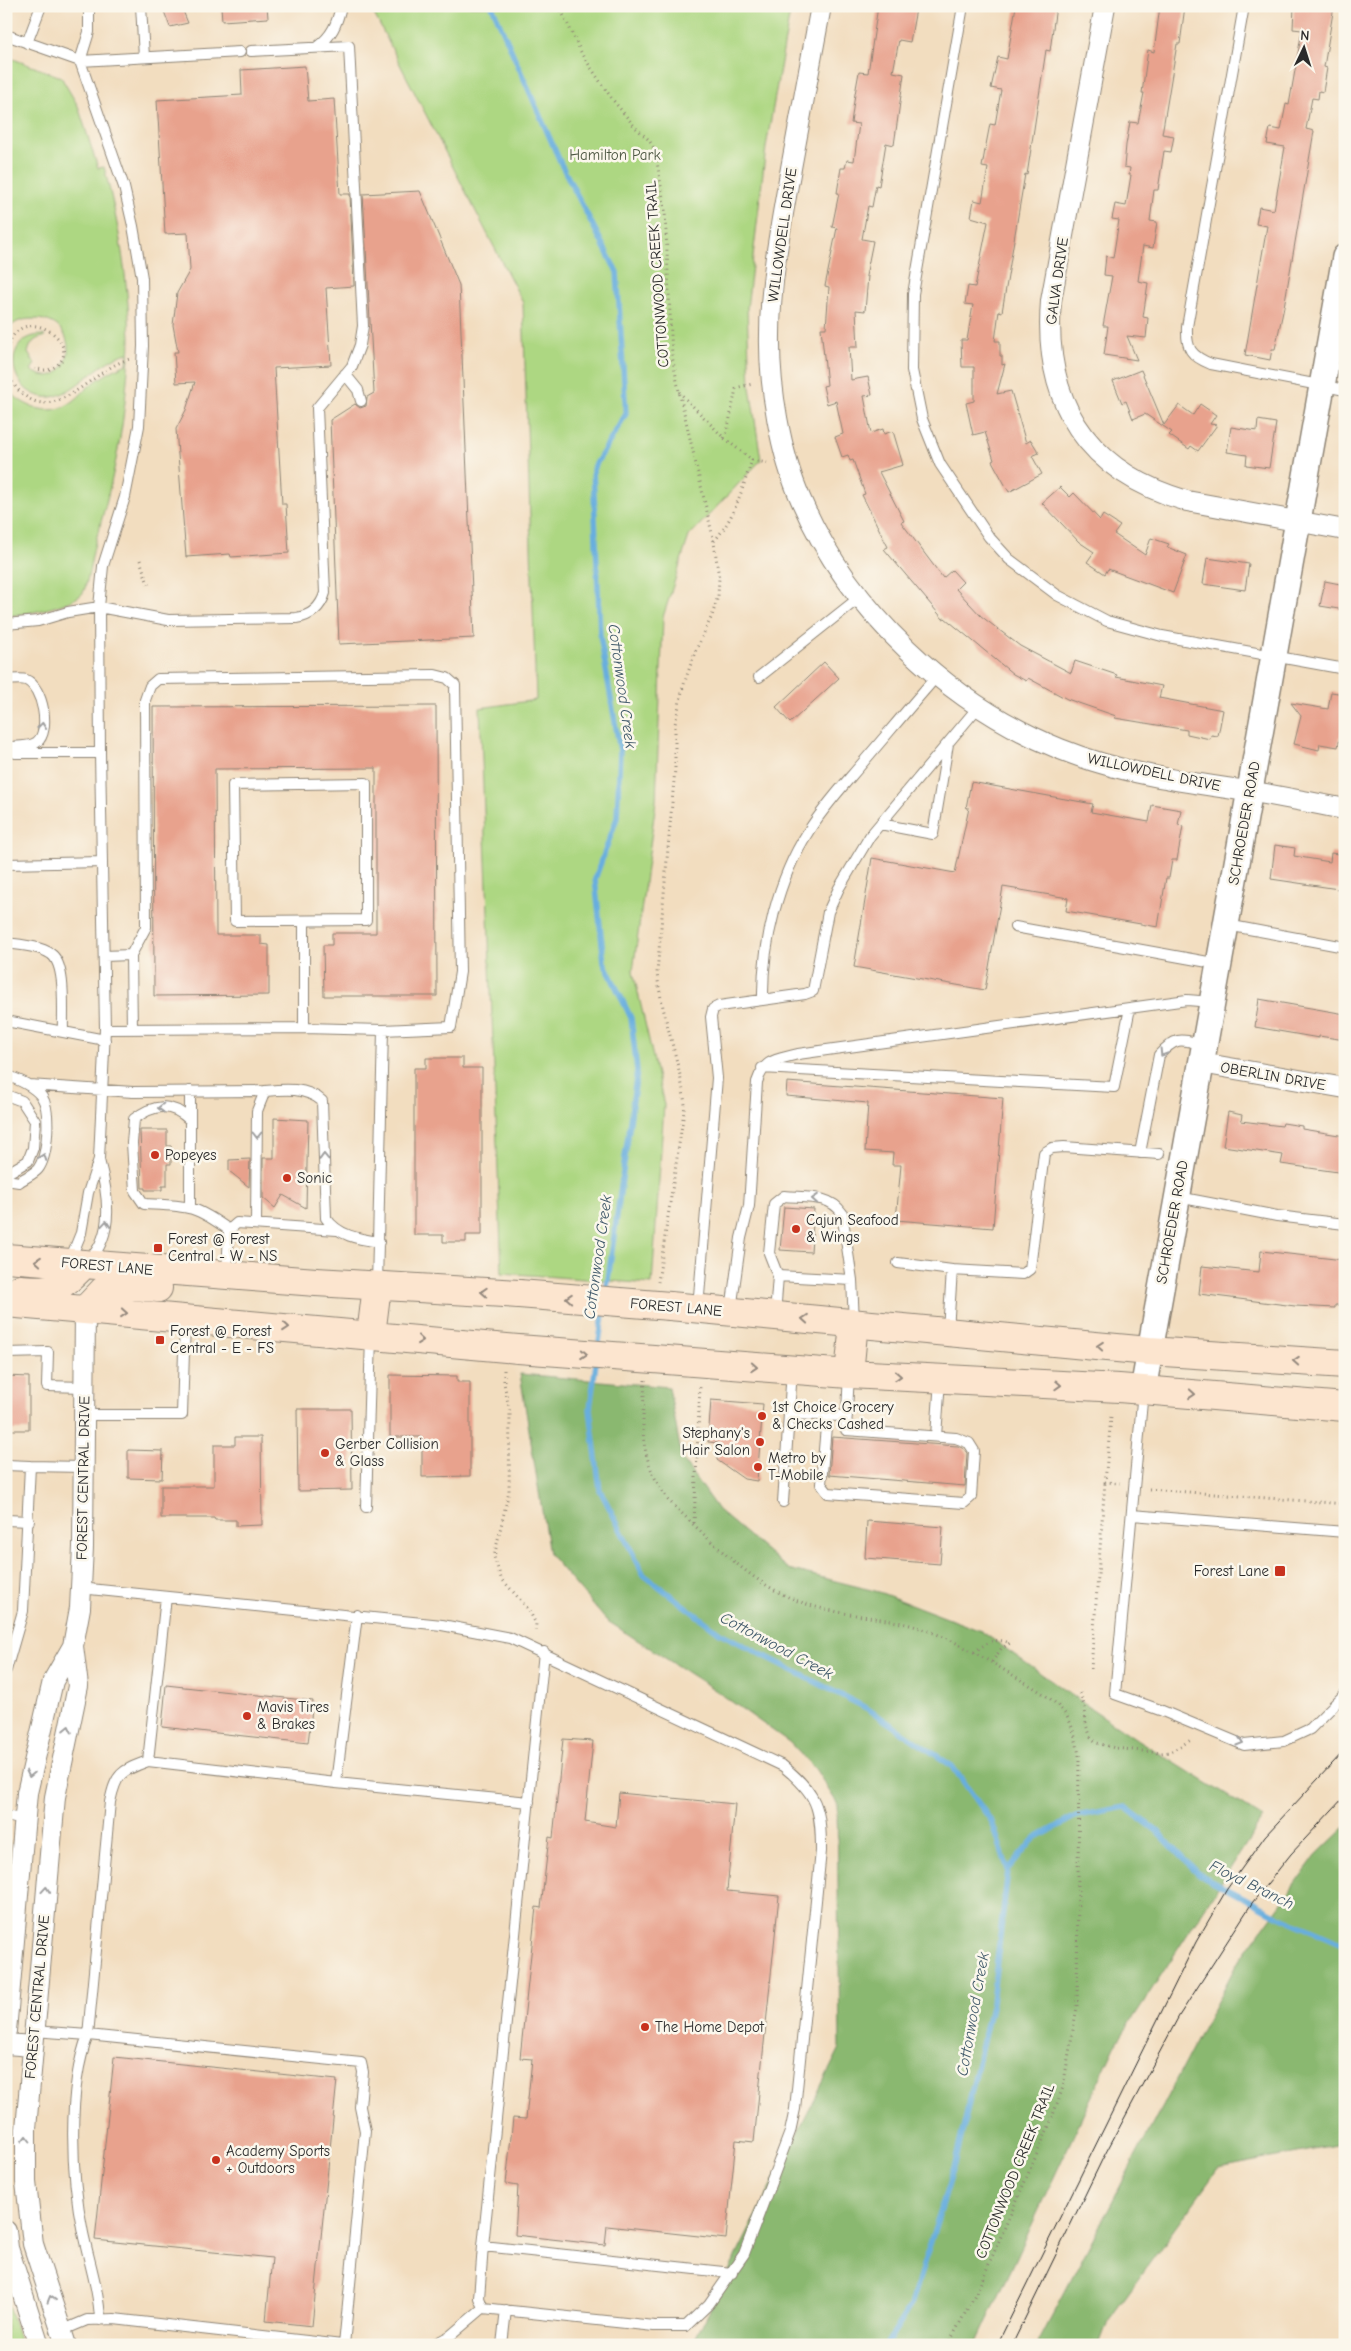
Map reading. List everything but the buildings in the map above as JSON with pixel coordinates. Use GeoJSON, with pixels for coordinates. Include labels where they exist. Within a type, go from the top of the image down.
{"type":"FeatureCollection","features":[{"type":"Feature","properties":{"kind":"main road","name":"FOREST LANE"},"geometry":{"type":"LineString","coordinates":[[6,1258],[227,1276],[519,1294],[698,1308],[1149,1350],[1345,1364]]}},
{"type":"Feature","properties":{"kind":"main road"},"geometry":{"type":"LineString","coordinates":[[6,1288],[47,1291],[66,1282],[76,1264]]}},
{"type":"Feature","properties":{"kind":"main road"},"geometry":{"type":"LineString","coordinates":[[85,1310],[104,1290],[133,1286],[247,1294],[282,1291],[316,1282]]}},
{"type":"Feature","properties":{"kind":"main road"},"geometry":{"type":"LineString","coordinates":[[371,1335],[377,1286]]}},
{"type":"Feature","properties":{"kind":"main road"},"geometry":{"type":"LineString","coordinates":[[6,1303],[371,1335],[511,1358],[667,1360],[849,1374],[1143,1390],[1345,1407]]}},
{"type":"Feature","properties":{"kind":"main road"},"geometry":{"type":"LineString","coordinates":[[849,1374],[854,1323]]}},
{"type":"Feature","properties":{"kind":"street","name":"WILLOWDELL DRIVE"},"geometry":{"type":"LineString","coordinates":[[820,6],[777,248],[770,335],[772,370],[786,454],[800,499],[825,547],[860,597],[906,649],[936,676],[978,706],[1014,728],[1053,746],[1110,765],[1170,779],[1250,791],[1345,809]]}},
{"type":"Feature","properties":{"kind":"street","name":"GALVA DRIVE"},"geometry":{"type":"LineString","coordinates":[[1105,6],[1051,301],[1049,329],[1051,352],[1059,390],[1077,427],[1090,443],[1121,473],[1136,482],[1162,494],[1187,501],[1345,530]]}},
{"type":"Feature","properties":{"kind":"street","name":"SCHROEDER ROAD"},"geometry":{"type":"LineString","coordinates":[[1143,1390],[1297,521],[1333,388],[1345,257]]}},
{"type":"Feature","properties":{"kind":"street","name":"OBERLIN DRIVE"},"geometry":{"type":"LineString","coordinates":[[1203,1054],[1345,1088]]}},
{"type":"Feature","properties":{"kind":"street","name":"FOREST CENTRAL DRIVE"},"geometry":{"type":"LineString","coordinates":[[63,2338],[34,2244],[26,2182],[26,2129],[55,1797],[78,1686],[73,1646],[80,1588],[85,1310]]}},
{"type":"Feature","properties":{"kind":"street","name":"FOREST CENTRAL DRIVE"},"geometry":{"type":"LineString","coordinates":[[6,2031],[15,1818],[26,1793],[53,1681],[73,1646]]}},
{"type":"Feature","properties":{"kind":"street"},"geometry":{"type":"LineString","coordinates":[[6,2044],[34,2030],[7,2010]]}},
{"type":"Feature","properties":{"kind":"street"},"geometry":{"type":"LineString","coordinates":[[6,2231],[8,2248],[37,2341],[63,2338]]}},
{"type":"Feature","properties":{"kind":"lane"},"geometry":{"type":"LineString","coordinates":[[27,43],[41,6]]}},
{"type":"Feature","properties":{"kind":"lane"},"geometry":{"type":"LineString","coordinates":[[76,1264],[86,1202],[99,1159],[106,1029],[100,753],[100,607],[103,566],[126,497],[139,426],[143,356],[142,278],[133,226],[124,187],[80,61],[89,32],[89,6]]}},
{"type":"Feature","properties":{"kind":"lane"},"geometry":{"type":"LineString","coordinates":[[141,6],[144,57]]}},
{"type":"Feature","properties":{"kind":"lane"},"geometry":{"type":"LineString","coordinates":[[316,48],[327,40],[333,32],[341,6]]}},
{"type":"Feature","properties":{"kind":"lane"},"geometry":{"type":"LineString","coordinates":[[963,6],[913,294],[912,370],[922,419],[940,464],[989,536],[1008,559],[1056,595],[1107,621],[1162,636],[1345,669]]}},
{"type":"Feature","properties":{"kind":"lane"},"geometry":{"type":"LineString","coordinates":[[1244,6],[1186,338],[1189,348],[1197,359],[1211,364],[1333,388]]}},
{"type":"Feature","properties":{"kind":"lane"},"geometry":{"type":"LineString","coordinates":[[6,35],[80,61],[349,46],[363,326],[360,345],[352,366],[316,408],[325,593],[318,608],[303,617],[296,618],[195,621],[168,620],[100,607],[68,612],[38,621],[6,624]]}},
{"type":"Feature","properties":{"kind":"lane"},"geometry":{"type":"LineString","coordinates":[[345,374],[358,390],[361,401]]}},
{"type":"Feature","properties":{"kind":"lane"},"geometry":{"type":"LineString","coordinates":[[759,677],[860,597]]}},
{"type":"Feature","properties":{"kind":"lane"},"geometry":{"type":"LineString","coordinates":[[106,1029],[132,1029],[304,1028],[383,1030],[451,1027],[460,972],[455,686],[447,678],[435,675],[158,679],[150,686],[145,700],[146,927],[131,955],[132,1029]]}},
{"type":"Feature","properties":{"kind":"lane"},"geometry":{"type":"LineString","coordinates":[[763,1000],[768,941],[780,895],[790,867],[807,833],[830,802],[936,676]]}},
{"type":"Feature","properties":{"kind":"lane"},"geometry":{"type":"LineString","coordinates":[[6,680],[26,680],[36,688],[42,701],[43,717],[42,734],[36,742],[25,746],[6,747]]}},
{"type":"Feature","properties":{"kind":"lane"},"geometry":{"type":"LineString","coordinates":[[698,1308],[717,1078],[711,1017],[713,1009],[719,1006],[805,994],[813,991],[828,912],[838,888],[880,824],[978,706]]}},
{"type":"Feature","properties":{"kind":"lane"},"geometry":{"type":"LineString","coordinates":[[880,824],[933,834],[948,743]]}},
{"type":"Feature","properties":{"kind":"lane"},"geometry":{"type":"LineString","coordinates":[[6,753],[100,753]]}},
{"type":"Feature","properties":{"kind":"lane"},"geometry":{"type":"LineString","coordinates":[[366,783],[366,920],[304,922],[235,922],[233,785],[366,783]]}},
{"type":"Feature","properties":{"kind":"lane"},"geometry":{"type":"LineString","coordinates":[[6,864],[102,862]]}},
{"type":"Feature","properties":{"kind":"lane"},"geometry":{"type":"LineString","coordinates":[[304,922],[304,1028]]}},
{"type":"Feature","properties":{"kind":"lane"},"geometry":{"type":"LineString","coordinates":[[1226,925],[1345,947]]}},
{"type":"Feature","properties":{"kind":"lane"},"geometry":{"type":"LineString","coordinates":[[1015,926],[1219,964]]}},
{"type":"Feature","properties":{"kind":"lane"},"geometry":{"type":"LineString","coordinates":[[6,943],[42,950],[51,953],[58,960],[61,973],[62,1032]]}},
{"type":"Feature","properties":{"kind":"lane"},"geometry":{"type":"LineString","coordinates":[[104,956],[131,955]]}},
{"type":"Feature","properties":{"kind":"lane"},"geometry":{"type":"LineString","coordinates":[[731,1312],[741,1238],[749,1206],[758,1082],[762,1068],[770,1061],[798,1054],[1187,1000],[1212,1002]]}},
{"type":"Feature","properties":{"kind":"lane"},"geometry":{"type":"LineString","coordinates":[[762,1068],[1114,1087],[1130,1008]]}},
{"type":"Feature","properties":{"kind":"lane"},"geometry":{"type":"LineString","coordinates":[[6,1021],[105,1040]]}},
{"type":"Feature","properties":{"kind":"lane"},"geometry":{"type":"LineString","coordinates":[[377,1286],[383,1030]]}},
{"type":"Feature","properties":{"kind":"lane"},"geometry":{"type":"LineString","coordinates":[[1140,1153],[1159,1055],[1169,1044],[1180,1039],[1203,1054]]}},
{"type":"Feature","properties":{"kind":"lane"},"geometry":{"type":"LineString","coordinates":[[6,1075],[29,1085],[43,1098],[48,1129],[47,1144],[38,1169],[19,1182],[6,1180]]}},
{"type":"Feature","properties":{"kind":"lane"},"geometry":{"type":"LineString","coordinates":[[29,1085],[102,1088],[133,1092],[265,1091],[284,1089],[312,1093],[322,1101],[326,1218],[331,1225],[350,1237],[379,1242]]}},
{"type":"Feature","properties":{"kind":"lane"},"geometry":{"type":"LineString","coordinates":[[256,1224],[257,1110],[265,1091]]}},
{"type":"Feature","properties":{"kind":"lane"},"geometry":{"type":"LineString","coordinates":[[190,1092],[190,1206]]}},
{"type":"Feature","properties":{"kind":"lane"},"geometry":{"type":"LineString","coordinates":[[6,1094],[22,1101],[35,1122],[33,1148],[28,1161],[6,1174]]}},
{"type":"Feature","properties":{"kind":"lane"},"geometry":{"type":"LineString","coordinates":[[190,1120],[181,1113],[166,1107],[147,1109],[134,1119],[132,1143],[135,1191],[144,1204],[190,1206],[204,1212],[229,1230]]}},
{"type":"Feature","properties":{"kind":"lane"},"geometry":{"type":"LineString","coordinates":[[898,1263],[952,1270],[1011,1274],[1028,1272],[1031,1263],[1044,1153],[1052,1148],[1159,1154]]}},
{"type":"Feature","properties":{"kind":"lane"},"geometry":{"type":"LineString","coordinates":[[76,1264],[99,1250],[106,1231],[105,1180],[99,1159]]}},
{"type":"Feature","properties":{"kind":"lane"},"geometry":{"type":"LineString","coordinates":[[775,1316],[778,1276],[769,1254],[774,1204],[784,1196],[828,1200],[837,1204],[842,1213],[852,1280],[854,1323]]}},
{"type":"Feature","properties":{"kind":"lane"},"geometry":{"type":"LineString","coordinates":[[1177,1196],[1277,1216],[1345,1224]]}},
{"type":"Feature","properties":{"kind":"lane"},"geometry":{"type":"LineString","coordinates":[[227,1276],[229,1230],[237,1223],[339,1230]]}},
{"type":"Feature","properties":{"kind":"lane"},"geometry":{"type":"LineString","coordinates":[[948,1332],[952,1270]]}},
{"type":"Feature","properties":{"kind":"lane"},"geometry":{"type":"LineString","coordinates":[[778,1276],[852,1280]]}},
{"type":"Feature","properties":{"kind":"lane"},"geometry":{"type":"LineString","coordinates":[[84,1414],[182,1415],[185,1318]]}},
{"type":"Feature","properties":{"kind":"lane"},"geometry":{"type":"LineString","coordinates":[[366,1507],[371,1335]]}},
{"type":"Feature","properties":{"kind":"lane"},"geometry":{"type":"LineString","coordinates":[[6,1353],[48,1352],[47,1386],[84,1387]]}},
{"type":"Feature","properties":{"kind":"lane"},"geometry":{"type":"LineString","coordinates":[[783,1502],[792,1369]]}},
{"type":"Feature","properties":{"kind":"lane"},"geometry":{"type":"LineString","coordinates":[[827,1416],[821,1484],[828,1493],[964,1503],[971,1497],[974,1451],[969,1443],[956,1438],[846,1430],[849,1374]]}},
{"type":"Feature","properties":{"kind":"lane"},"geometry":{"type":"LineString","coordinates":[[936,1436],[940,1379]]}},
{"type":"Feature","properties":{"kind":"lane"},"geometry":{"type":"LineString","coordinates":[[1143,1390],[1115,1694],[1195,1724],[1244,1745],[1284,1741],[1310,1729],[1345,1694]]}},
{"type":"Feature","properties":{"kind":"lane"},"geometry":{"type":"LineString","coordinates":[[789,1414],[846,1416]]}},
{"type":"Feature","properties":{"kind":"lane"},"geometry":{"type":"LineString","coordinates":[[6,1465],[83,1468]]}},
{"type":"Feature","properties":{"kind":"lane"},"geometry":{"type":"LineString","coordinates":[[6,1670],[23,1611],[29,1521],[30,1466]]}},
{"type":"Feature","properties":{"kind":"lane"},"geometry":{"type":"LineString","coordinates":[[1132,1515],[1345,1532]]}},
{"type":"Feature","properties":{"kind":"lane"},"geometry":{"type":"LineString","coordinates":[[6,1520],[29,1521]]}},
{"type":"Feature","properties":{"kind":"lane"},"geometry":{"type":"LineString","coordinates":[[80,1588],[357,1615],[481,1631],[510,1638],[544,1652],[783,1766],[802,1782],[816,1804],[821,1821],[821,1851],[795,2109],[790,2132],[744,2254],[732,2273],[709,2304],[686,2326],[654,2326],[483,2308],[450,2336],[433,2345]]}},
{"type":"Feature","properties":{"kind":"lane"},"geometry":{"type":"LineString","coordinates":[[148,1761],[166,1597]]}},
{"type":"Feature","properties":{"kind":"lane"},"geometry":{"type":"LineString","coordinates":[[336,1783],[357,1615]]}},
{"type":"Feature","properties":{"kind":"lane"},"geometry":{"type":"LineString","coordinates":[[483,2308],[479,2298],[544,1652]]}},
{"type":"Feature","properties":{"kind":"lane"},"geometry":{"type":"LineString","coordinates":[[100,2320],[82,2230],[72,2150],[79,2059],[88,2035],[110,1802],[114,1781],[128,1768],[148,1761],[336,1783],[529,1802]]}},
{"type":"Feature","properties":{"kind":"lane"},"geometry":{"type":"LineString","coordinates":[[34,2030],[361,2063],[363,2072],[360,2107],[365,2131],[343,2345],[114,2319],[87,2320],[63,2338]]}},
{"type":"Feature","properties":{"kind":"lane"},"geometry":{"type":"LineString","coordinates":[[484,2246],[732,2273]]}},
{"type":"Feature","properties":{"kind":"lane"},"geometry":{"type":"LineString","coordinates":[[502,2345],[506,2310]]}},
{"type":"Feature","properties":{"kind":"path","name":"COTTONWOOD CREEK TRAIL"},"geometry":{"type":"LineString","coordinates":[[559,6],[565,22],[583,56],[612,99],[635,127],[649,140],[655,150],[664,210],[672,356],[678,391],[724,438]]}},
{"type":"Feature","properties":{"kind":"path"},"geometry":{"type":"LineString","coordinates":[[6,354],[10,341],[17,331],[27,326],[44,327],[61,341],[63,354],[60,364],[52,369],[42,371],[35,368]]}},
{"type":"Feature","properties":{"kind":"path"},"geometry":{"type":"LineString","coordinates":[[6,363],[9,374],[21,394],[36,402],[49,403],[70,395],[109,366],[122,360],[143,356]]}},
{"type":"Feature","properties":{"kind":"path"},"geometry":{"type":"LineString","coordinates":[[753,384],[736,389],[724,438],[752,460],[769,463]]}},
{"type":"Feature","properties":{"kind":"path"},"geometry":{"type":"LineString","coordinates":[[714,542],[724,529],[737,505],[752,460]]}},
{"type":"Feature","properties":{"kind":"path"},"geometry":{"type":"LineString","coordinates":[[140,560],[149,587]]}},
{"type":"Feature","properties":{"kind":"path"},"geometry":{"type":"LineString","coordinates":[[511,1358],[504,1383],[510,1413],[509,1491],[494,1557],[501,1578],[529,1610],[536,1624],[536,1633],[529,1646]]}},
{"type":"Feature","properties":{"kind":"path"},"geometry":{"type":"LineString","coordinates":[[694,1524],[700,1386]]}},
{"type":"Feature","properties":{"kind":"path"},"geometry":{"type":"LineString","coordinates":[[1091,1669],[1111,1418]]}},
{"type":"Feature","properties":{"kind":"path"},"geometry":{"type":"LineString","coordinates":[[1105,1482],[1154,1490],[1345,1504]]}},
{"type":"Feature","properties":{"kind":"path"},"geometry":{"type":"LineString","coordinates":[[999,1639],[1010,1643],[1001,1649],[992,1662],[974,1652],[992,1640],[999,1639]]}},
{"type":"Feature","properties":{"kind":"path","name":"COTTONWOOD CREEK TRAIL"},"geometry":{"type":"LineString","coordinates":[[948,2345],[982,2280],[1049,2126],[1063,2087],[1077,2007],[1079,1966],[1077,1909],[1079,1755],[1074,1732],[1062,1710],[1041,1692],[992,1662]]}},
{"type":"Feature","properties":{"kind":"path"},"geometry":{"type":"LineString","coordinates":[[1080,1693],[1085,1708],[1086,1725],[1090,1737],[1105,1746],[1161,1753],[1170,1752],[1191,1740]]}},
{"type":"Feature","properties":{"kind":"green space","name":"Hamilton Park"},"geometry":{"type":"Polygon","coordinates":[[[370,6],[791,6],[766,147],[747,308],[750,387],[761,460],[689,536],[663,617],[656,801],[633,971],[664,1105],[652,1284],[502,1273],[480,708],[536,700],[523,303],[370,6]]]}},
{"type":"Feature","properties":{"kind":"green space"},"geometry":{"type":"Polygon","coordinates":[[[6,59],[13,59],[61,77],[78,106],[98,168],[104,167],[114,209],[125,273],[130,338],[125,401],[119,442],[84,591],[76,598],[57,606],[35,612],[6,616],[6,388],[19,400],[35,408],[52,410],[61,408],[74,401],[101,378],[127,364],[128,353],[106,363],[75,386],[54,397],[44,397],[32,393],[22,385],[16,375],[15,353],[21,344],[30,337],[44,335],[44,337],[33,342],[30,347],[28,353],[35,364],[31,370],[45,376],[56,374],[64,366],[68,355],[67,342],[62,330],[51,322],[33,319],[25,320],[15,323],[6,331],[6,59]]]}},
{"type":"Feature","properties":{"kind":"green space"},"geometry":{"type":"Polygon","coordinates":[[[520,1374],[669,1387],[682,1459],[718,1510],[788,1569],[879,1592],[981,1631],[1138,1740],[1263,1818],[1115,2046],[976,2345],[692,2345],[840,2048],[837,1803],[816,1770],[789,1742],[715,1690],[606,1620],[549,1554],[520,1374]]]}},
{"type":"Feature","properties":{"kind":"green space"},"geometry":{"type":"Polygon","coordinates":[[[1345,1827],[1345,1968],[1341,1970],[1345,1983],[1345,2144],[1218,2168],[1108,2321],[1099,2345],[1037,2345],[1235,1967],[1316,1855],[1345,1827]]]}},
{"type":"Feature","properties":{"kind":"green space"},"geometry":{"type":"Polygon","coordinates":[[[6,2300],[21,2345],[6,2345],[6,2300]]]}},
{"type":"Feature","properties":{"kind":"waterway","name":"Cottonwood Creek"},"geometry":{"type":"LineString","coordinates":[[492,6],[562,166],[617,272],[626,414],[593,469],[600,635],[620,751],[617,818],[595,879],[604,962],[631,1018],[637,1071],[606,1294]]}},
{"type":"Feature","properties":{"kind":"waterway","name":"Cottonwood Creek"},"geometry":{"type":"LineString","coordinates":[[598,1349],[604,1308]]}},
{"type":"Feature","properties":{"kind":"waterway","name":"Cottonwood Creek"},"geometry":{"type":"LineString","coordinates":[[596,1363],[590,1409],[600,1490],[644,1575],[720,1633],[868,1709],[952,1766],[992,1822],[1008,1870],[992,2002],[955,2164],[911,2305],[886,2345]]}},
{"type":"Feature","properties":{"kind":"waterway","name":"Floyd Branch"},"geometry":{"type":"LineString","coordinates":[[1008,1870],[1033,1840],[1076,1816],[1125,1807],[1156,1830],[1199,1874],[1279,1916],[1345,1945]]}},
{"type":"Feature","properties":{"kind":"tram line"},"geometry":{"type":"LineString","coordinates":[[997,2345],[1196,1942],[1227,1889],[1265,1836],[1345,1750]]}},
{"type":"Feature","properties":{"kind":"tram line"},"geometry":{"type":"LineString","coordinates":[[1012,2345],[1102,2160],[1179,2016],[1252,1903],[1291,1854],[1345,1796]]}},
{"type":"Feature","properties":{"kind":"place","name":"Popeyes"},"geometry":{"type":"Point","coordinates":[155,1155]}},
{"type":"Feature","properties":{"kind":"place","name":"Sonic"},"geometry":{"type":"Point","coordinates":[287,1178]}},
{"type":"Feature","properties":{"kind":"place","name":"Cajun Seafood & Wings"},"geometry":{"type":"Point","coordinates":[796,1229]}},
{"type":"Feature","properties":{"kind":"place","name":"Forest @ Forest Central - W - NS"},"geometry":{"type":"Point","coordinates":[158,1248]}},
{"type":"Feature","properties":{"kind":"place","name":"Forest @ Forest Central - E - FS"},"geometry":{"type":"Point","coordinates":[160,1340]}},
{"type":"Feature","properties":{"kind":"place","name":"1st Choice Grocery & Checks Cashed"},"geometry":{"type":"Point","coordinates":[762,1416]}},
{"type":"Feature","properties":{"kind":"place","name":"Stephany's Hair Salon"},"geometry":{"type":"Point","coordinates":[760,1442]}},
{"type":"Feature","properties":{"kind":"place","name":"Gerber Collision & Glass"},"geometry":{"type":"Point","coordinates":[325,1453]}},
{"type":"Feature","properties":{"kind":"place","name":"Metro by T-Mobile"},"geometry":{"type":"Point","coordinates":[758,1467]}},
{"type":"Feature","properties":{"kind":"place","name":"Forest Lane"},"geometry":{"type":"Point","coordinates":[1280,1571]}},
{"type":"Feature","properties":{"kind":"place","name":"Mavis Tires & Brakes"},"geometry":{"type":"Point","coordinates":[247,1716]}},
{"type":"Feature","properties":{"kind":"place","name":"The Home Depot"},"geometry":{"type":"Point","coordinates":[645,2027]}},
{"type":"Feature","properties":{"kind":"place","name":"Academy Sports + Outdoors"},"geometry":{"type":"Point","coordinates":[216,2160]}}]}
